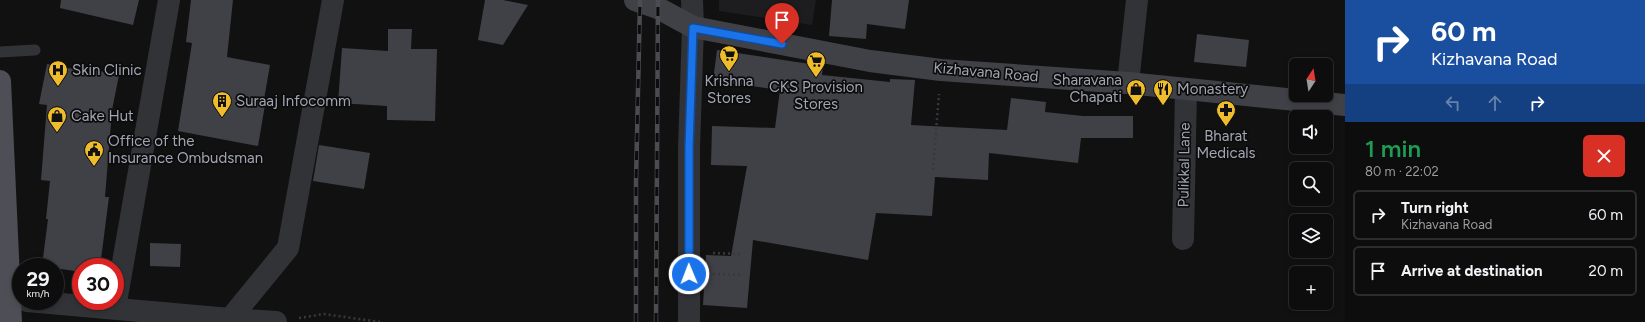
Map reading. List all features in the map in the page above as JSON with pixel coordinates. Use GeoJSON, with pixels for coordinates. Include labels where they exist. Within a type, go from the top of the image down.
{"type":"FeatureCollection","features":[{"type":"Feature","properties":{"kind":"main road"},"geometry":{"type":"LineString","coordinates":[[0,81],[15,258]]}},
{"type":"Feature","properties":{"kind":"main road"},"geometry":{"type":"LineString","coordinates":[[11,322],[15,310]]}},
{"type":"Feature","properties":{"kind":"street"},"geometry":{"type":"LineString","coordinates":[[124,258],[169,0]]}},
{"type":"Feature","properties":{"kind":"street"},"geometry":{"type":"LineString","coordinates":[[230,319],[288,248],[333,0]]}},
{"type":"Feature","properties":{"kind":"street","name":"Kizhavana Road"},"geometry":{"type":"LineString","coordinates":[[635,0],[658,8],[693,28],[870,61],[941,70],[1128,83],[1345,105]]}},
{"type":"Feature","properties":{"kind":"street"},"geometry":{"type":"LineString","coordinates":[[689,322],[689,148],[693,28],[692,0]]}},
{"type":"Feature","properties":{"kind":"street"},"geometry":{"type":"LineString","coordinates":[[1128,83],[1137,0]]}},
{"type":"Feature","properties":{"kind":"street","name":"Pulikkal Lane"},"geometry":{"type":"LineString","coordinates":[[1183,239],[1186,90]]}},
{"type":"Feature","properties":{"kind":"street"},"geometry":{"type":"LineString","coordinates":[[124,309],[276,322]]}},
{"type":"Feature","properties":{"kind":"lane"},"geometry":{"type":"LineString","coordinates":[[0,52],[35,50]]}},
{"type":"Feature","properties":{"kind":"path"},"geometry":{"type":"LineString","coordinates":[[933,170],[941,70]]}},
{"type":"Feature","properties":{"kind":"path"},"geometry":{"type":"LineString","coordinates":[[689,274],[743,275]]}},
{"type":"Feature","properties":{"kind":"path"},"geometry":{"type":"LineString","coordinates":[[276,322],[324,314],[380,322]]}},
{"type":"Feature","properties":{"kind":"shaded area"},"geometry":{"type":"Polygon","coordinates":[[[719,0],[816,0],[812,25],[719,11],[719,0]]]}},
{"type":"Feature","properties":{"kind":"building"},"geometry":{"type":"Polygon","coordinates":[[[61,0],[139,0],[133,25],[60,8],[61,0]]]}},
{"type":"Feature","properties":{"kind":"building"},"geometry":{"type":"Polygon","coordinates":[[[191,0],[233,0],[227,57],[270,65],[258,146],[178,131],[192,43],[186,42],[191,0]]]}},
{"type":"Feature","properties":{"kind":"building"},"geometry":{"type":"Polygon","coordinates":[[[485,0],[503,0],[528,5],[503,45],[478,40],[485,0]]]}},
{"type":"Feature","properties":{"kind":"building"},"geometry":{"type":"Polygon","coordinates":[[[832,0],[909,0],[905,29],[867,24],[866,39],[829,36],[832,0]]]}},
{"type":"Feature","properties":{"kind":"building"},"geometry":{"type":"Polygon","coordinates":[[[388,29],[412,29],[411,49],[437,49],[435,121],[387,120],[387,106],[338,103],[342,48],[388,51],[388,29]]]}},
{"type":"Feature","properties":{"kind":"building"},"geometry":{"type":"Polygon","coordinates":[[[1197,34],[1249,40],[1246,67],[1194,62],[1197,34]]]}},
{"type":"Feature","properties":{"kind":"building"},"geometry":{"type":"Polygon","coordinates":[[[717,50],[823,66],[822,75],[890,82],[890,79],[915,80],[911,125],[1007,130],[1011,98],[1046,102],[1045,112],[1083,116],[1133,116],[1133,138],[1081,138],[1078,163],[989,153],[988,180],[935,177],[932,216],[876,213],[868,260],[753,240],[747,308],[703,305],[706,255],[731,256],[747,166],[711,165],[712,126],[775,128],[780,90],[713,81],[717,50]]]}},
{"type":"Feature","properties":{"kind":"building"},"geometry":{"type":"Polygon","coordinates":[[[47,64],[90,72],[90,69],[119,75],[112,110],[105,197],[109,197],[101,258],[72,258],[72,271],[64,269],[64,258],[43,258],[48,219],[46,219],[50,181],[41,180],[47,105],[39,104],[47,64]]]}},
{"type":"Feature","properties":{"kind":"building"},"geometry":{"type":"Polygon","coordinates":[[[319,145],[370,153],[364,189],[313,181],[319,145]]]}},
{"type":"Feature","properties":{"kind":"building"},"geometry":{"type":"Polygon","coordinates":[[[150,243],[181,244],[180,267],[150,266],[150,243]]]}},
{"type":"Feature","properties":{"kind":"railway"},"geometry":{"type":"LineString","coordinates":[[636,322],[636,182],[640,0]]}},
{"type":"Feature","properties":{"kind":"railway"},"geometry":{"type":"LineString","coordinates":[[656,322],[658,0]]}},
{"type":"Feature","properties":{"kind":"place","name":"Krishna Stores"},"geometry":{"type":"Point","coordinates":[729,72]}},
{"type":"Feature","properties":{"kind":"place","name":"CKS Provision Stores"},"geometry":{"type":"Point","coordinates":[816,78]}},
{"type":"Feature","properties":{"kind":"place","name":"Skin Clinic"},"geometry":{"type":"Point","coordinates":[58,87]}},
{"type":"Feature","properties":{"kind":"place","name":"Sharavana Chapati"},"geometry":{"type":"Point","coordinates":[1136,106]}},
{"type":"Feature","properties":{"kind":"place","name":"Monastery"},"geometry":{"type":"Point","coordinates":[1163,106]}},
{"type":"Feature","properties":{"kind":"place","name":"Suraaj Infocomm"},"geometry":{"type":"Point","coordinates":[222,118]}},
{"type":"Feature","properties":{"kind":"place","name":"Bharat Medicals"},"geometry":{"type":"Point","coordinates":[1226,127]}},
{"type":"Feature","properties":{"kind":"place","name":"Cake Hut"},"geometry":{"type":"Point","coordinates":[57,133]}},
{"type":"Feature","properties":{"kind":"place","name":"Office of the Insurance Ombudsman"},"geometry":{"type":"Point","coordinates":[94,167]}},
{"type":"Feature","properties":{"kind":"route"},"geometry":{"type":"LineString","coordinates":[[689,274],[689,148],[693,28],[782,44]]}}]}
